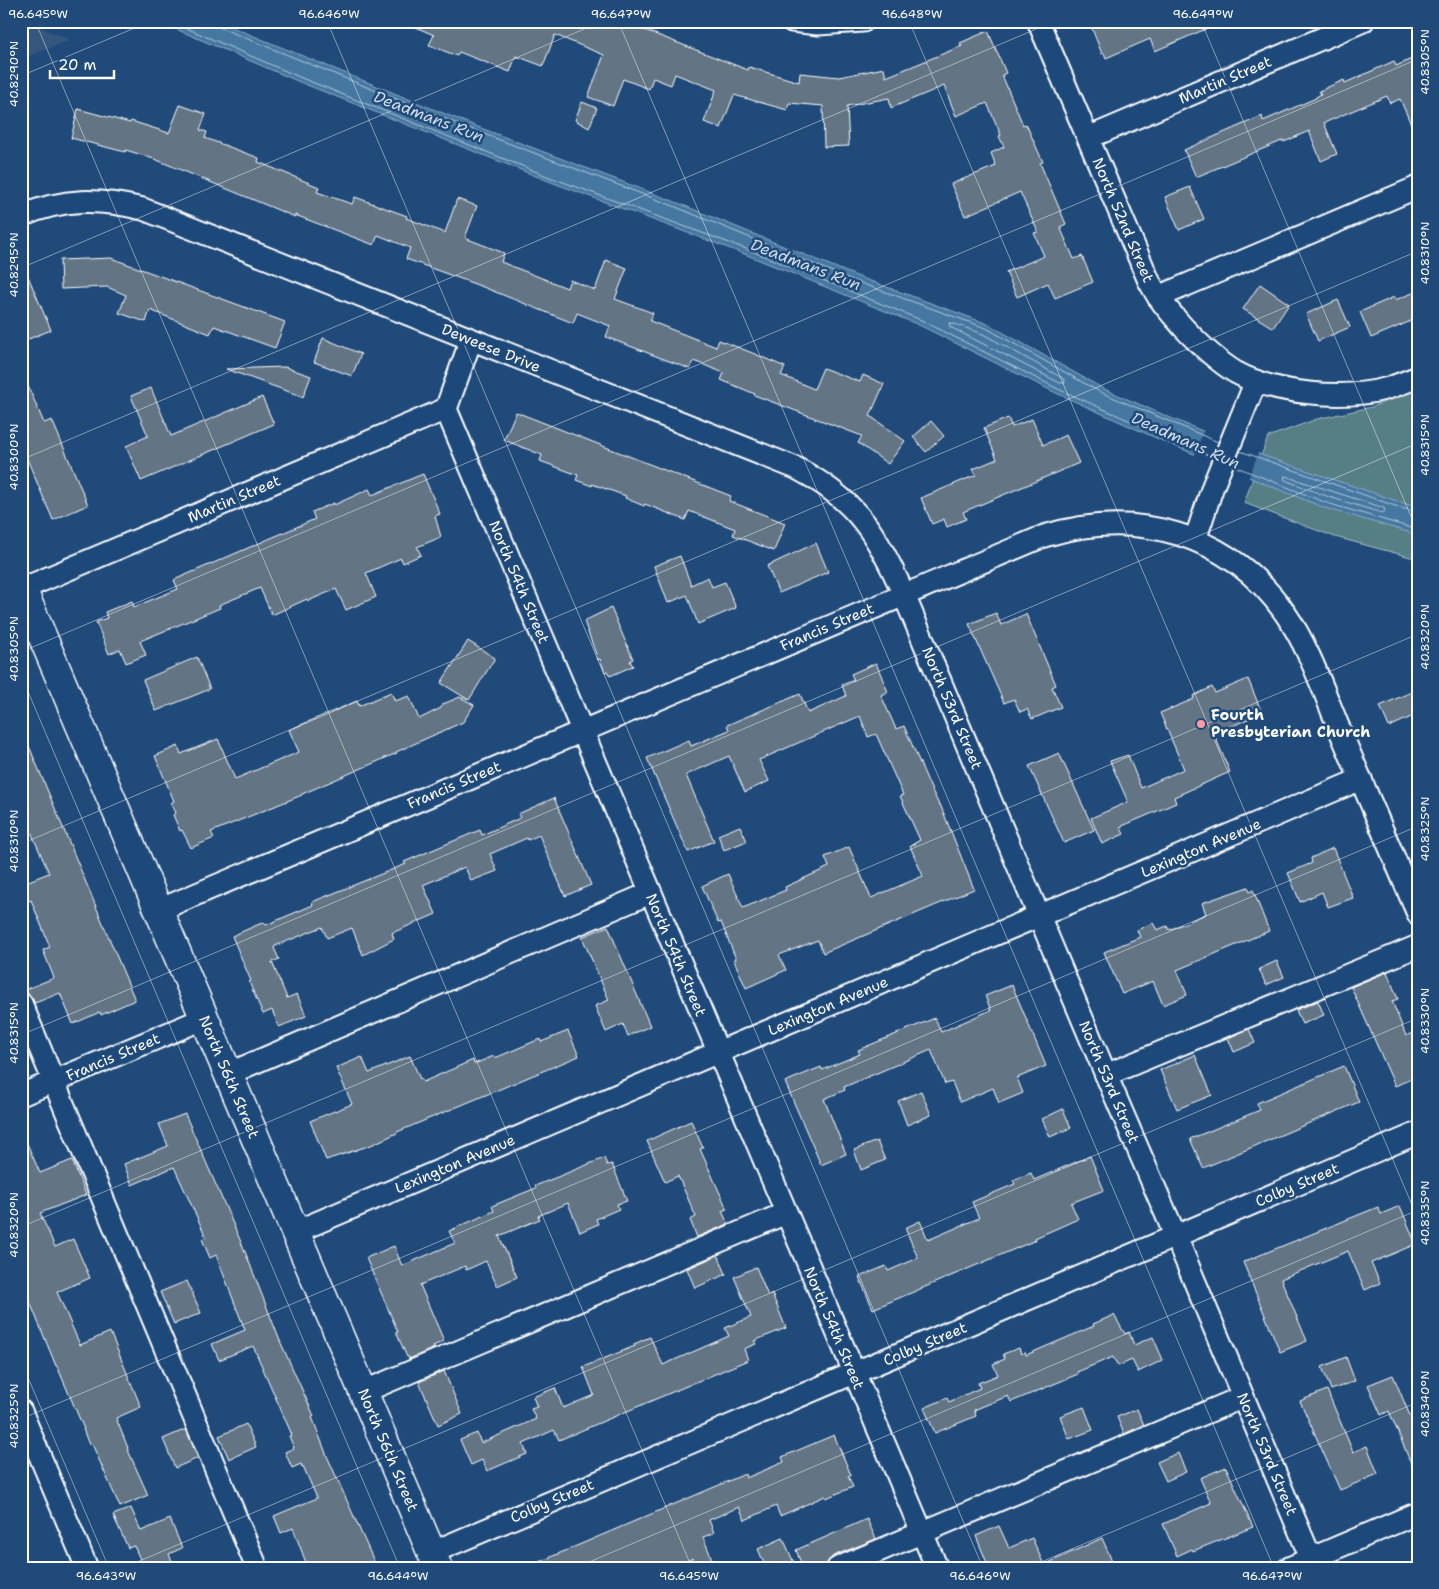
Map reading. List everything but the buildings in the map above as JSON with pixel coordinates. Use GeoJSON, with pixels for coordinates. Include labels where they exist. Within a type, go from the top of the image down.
{"type":"FeatureCollection","features":[{"type":"Feature","properties":{"kind":"main road","name":"North 56th Street"},"geometry":{"type":"LineString","coordinates":[[22,588],[434,1560]]}},
{"type":"Feature","properties":{"kind":"street"},"geometry":{"type":"LineString","coordinates":[[792,21],[818,24],[862,21]]}},
{"type":"Feature","properties":{"kind":"street","name":"North 52nd Street"},"geometry":{"type":"LineString","coordinates":[[1038,21],[1149,281],[1158,297],[1170,313],[1204,347],[1236,372],[1256,381]]}},
{"type":"Feature","properties":{"kind":"street","name":"Martin Street"},"geometry":{"type":"LineString","coordinates":[[1088,138],[1363,21]]}},
{"type":"Feature","properties":{"kind":"street"},"geometry":{"type":"LineString","coordinates":[[1158,297],[1418,187]]}},
{"type":"Feature","properties":{"kind":"street","name":"Deweese Drive"},"geometry":{"type":"LineString","coordinates":[[21,216],[64,202],[91,200],[118,203],[143,209],[796,468],[811,475],[837,495],[867,524],[882,546],[904,595]]}},
{"type":"Feature","properties":{"kind":"street"},"geometry":{"type":"LineString","coordinates":[[446,409],[471,340]]}},
{"type":"Feature","properties":{"kind":"street"},"geometry":{"type":"LineString","coordinates":[[1418,377],[1385,389],[1349,394],[1287,390],[1256,381],[1213,486],[1195,540],[1237,563],[1285,613],[1308,655],[1418,914]]}},
{"type":"Feature","properties":{"kind":"street","name":"Martin Street"},"geometry":{"type":"LineString","coordinates":[[22,588],[446,409]]}},
{"type":"Feature","properties":{"kind":"street","name":"North 54th Street"},"geometry":{"type":"LineString","coordinates":[[446,409],[937,1568]]}},
{"type":"Feature","properties":{"kind":"street","name":"Francis Street"},"geometry":{"type":"LineString","coordinates":[[159,910],[1044,536],[1062,530],[1101,524],[1122,524],[1154,528],[1195,540]]}},
{"type":"Feature","properties":{"kind":"street","name":"North 53rd Street"},"geometry":{"type":"LineString","coordinates":[[904,595],[1313,1563]]}},
{"type":"Feature","properties":{"kind":"street","name":"Lexington Avenue"},"geometry":{"type":"LineString","coordinates":[[295,1232],[1361,780]]}},
{"type":"Feature","properties":{"kind":"street"},"geometry":{"type":"LineString","coordinates":[[228,1074],[650,893]]}},
{"type":"Feature","properties":{"kind":"street"},"geometry":{"type":"LineString","coordinates":[[1106,1075],[1418,946]]}},
{"type":"Feature","properties":{"kind":"street"},"geometry":{"type":"LineString","coordinates":[[21,1002],[258,1568]]}},
{"type":"Feature","properties":{"kind":"street","name":"Francis Street"},"geometry":{"type":"LineString","coordinates":[[21,1095],[204,1018]]}},
{"type":"Feature","properties":{"kind":"street","name":"Colby Street"},"geometry":{"type":"LineString","coordinates":[[434,1560],[854,1374],[1418,1133]]}},
{"type":"Feature","properties":{"kind":"street"},"geometry":{"type":"LineString","coordinates":[[363,1392],[786,1213]]}},
{"type":"Feature","properties":{"kind":"street"},"geometry":{"type":"LineString","coordinates":[[838,1568],[1243,1397]]}},
{"type":"Feature","properties":{"kind":"street"},"geometry":{"type":"LineString","coordinates":[[21,1411],[88,1568]]}},
{"type":"Feature","properties":{"kind":"street"},"geometry":{"type":"LineString","coordinates":[[1289,1568],[1313,1563],[1418,1513]]}},
{"type":"Feature","properties":{"kind":"shaded area"},"geometry":{"type":"Polygon","coordinates":[[[21,21],[26,21],[70,40],[21,59],[21,21]]]}},
{"type":"Feature","properties":{"kind":"green space"},"geometry":{"type":"Polygon","coordinates":[[[1418,388],[1418,559],[1335,537],[1244,503],[1268,437],[1317,419],[1372,407],[1418,388]]]}},
{"type":"Feature","properties":{"kind":"water","name":"Deadmans Run"},"geometry":{"type":"Polygon","coordinates":[[[157,21],[217,21],[465,122],[673,201],[854,275],[988,324],[1102,388],[1173,419],[1264,456],[1418,508],[1418,535],[1325,508],[1253,479],[1056,393],[919,325],[747,255],[551,182],[302,83],[157,21]]]}},
{"type":"Feature","properties":{"kind":"pier"},"geometry":{"type":"Polygon","coordinates":[[[1204,429],[1259,451],[1248,480],[1194,457],[1204,429]]]}},
{"type":"Feature","properties":{"kind":"place","name":"Fourth Presbyterian Church"},"geometry":{"type":"Point","coordinates":[1201,724]}}]}
